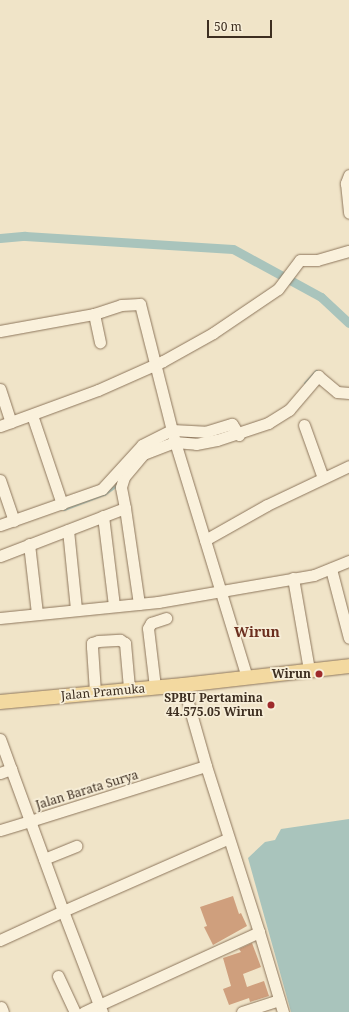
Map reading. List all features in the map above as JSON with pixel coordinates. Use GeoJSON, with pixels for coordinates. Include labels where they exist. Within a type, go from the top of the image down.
{"type":"FeatureCollection","features":[{"type":"Feature","properties":{"kind":"main road","name":"Jalan Pramuka"},"geometry":{"type":"LineString","coordinates":[[0,702],[130,688],[184,686],[247,677],[349,666]]}},
{"type":"Feature","properties":{"kind":"street"},"geometry":{"type":"LineString","coordinates":[[349,175],[346,183],[349,213]]}},
{"type":"Feature","properties":{"kind":"street"},"geometry":{"type":"LineString","coordinates":[[0,426],[98,390],[155,364],[213,333],[281,286],[302,259],[317,260],[349,251]]}},
{"type":"Feature","properties":{"kind":"street"},"geometry":{"type":"LineString","coordinates":[[0,330],[94,314],[121,305],[140,304],[174,436],[247,677]]}},
{"type":"Feature","properties":{"kind":"street"},"geometry":{"type":"LineString","coordinates":[[94,314],[100,342]]}},
{"type":"Feature","properties":{"kind":"street"},"geometry":{"type":"LineString","coordinates":[[0,525],[102,489],[142,445],[174,436],[205,432],[232,424],[238,432],[268,424],[284,414],[318,376],[337,392],[349,393]]}},
{"type":"Feature","properties":{"kind":"street"},"geometry":{"type":"LineString","coordinates":[[0,389],[11,422]]}},
{"type":"Feature","properties":{"kind":"street"},"geometry":{"type":"LineString","coordinates":[[32,415],[62,504]]}},
{"type":"Feature","properties":{"kind":"street"},"geometry":{"type":"LineString","coordinates":[[304,424],[323,478]]}},
{"type":"Feature","properties":{"kind":"street"},"geometry":{"type":"LineString","coordinates":[[139,604],[121,487],[124,477],[143,454],[174,436]]}},
{"type":"Feature","properties":{"kind":"street"},"geometry":{"type":"LineString","coordinates":[[205,540],[323,478],[349,466]]}},
{"type":"Feature","properties":{"kind":"street"},"geometry":{"type":"LineString","coordinates":[[0,480],[14,520]]}},
{"type":"Feature","properties":{"kind":"street"},"geometry":{"type":"LineString","coordinates":[[0,556],[125,508]]}},
{"type":"Feature","properties":{"kind":"street"},"geometry":{"type":"LineString","coordinates":[[103,516],[114,605]]}},
{"type":"Feature","properties":{"kind":"street"},"geometry":{"type":"LineString","coordinates":[[68,530],[76,609]]}},
{"type":"Feature","properties":{"kind":"street"},"geometry":{"type":"LineString","coordinates":[[29,544],[37,613]]}},
{"type":"Feature","properties":{"kind":"street"},"geometry":{"type":"LineString","coordinates":[[0,618],[114,605],[139,604],[293,578],[331,569],[349,561]]}},
{"type":"Feature","properties":{"kind":"street"},"geometry":{"type":"LineString","coordinates":[[331,569],[349,638]]}},
{"type":"Feature","properties":{"kind":"street"},"geometry":{"type":"LineString","coordinates":[[293,578],[309,670]]}},
{"type":"Feature","properties":{"kind":"street"},"geometry":{"type":"LineString","coordinates":[[155,687],[148,628],[151,624],[166,618]]}},
{"type":"Feature","properties":{"kind":"street"},"geometry":{"type":"LineString","coordinates":[[95,692],[92,644],[98,641],[120,640],[125,642],[130,688]]}},
{"type":"Feature","properties":{"kind":"street"},"geometry":{"type":"LineString","coordinates":[[184,686],[227,838],[259,932],[283,1012]]}},
{"type":"Feature","properties":{"kind":"street"},"geometry":{"type":"LineString","coordinates":[[0,739],[30,821],[0,830]]}},
{"type":"Feature","properties":{"kind":"street","name":"Jalan Barata Surya"},"geometry":{"type":"LineString","coordinates":[[100,1008],[30,821],[206,766]]}},
{"type":"Feature","properties":{"kind":"street"},"geometry":{"type":"LineString","coordinates":[[0,773],[11,769]]}},
{"type":"Feature","properties":{"kind":"street"},"geometry":{"type":"LineString","coordinates":[[0,940],[227,838]]}},
{"type":"Feature","properties":{"kind":"street"},"geometry":{"type":"LineString","coordinates":[[44,859],[76,846]]}},
{"type":"Feature","properties":{"kind":"street"},"geometry":{"type":"LineString","coordinates":[[84,1012],[100,1008],[259,932]]}},
{"type":"Feature","properties":{"kind":"street"},"geometry":{"type":"LineString","coordinates":[[58,976],[75,1012]]}},
{"type":"Feature","properties":{"kind":"street"},"geometry":{"type":"LineString","coordinates":[[242,1012],[279,1000]]}},
{"type":"Feature","properties":{"kind":"water"},"geometry":{"type":"Polygon","coordinates":[[[349,819],[349,1012],[291,1012],[248,858],[265,842],[275,840],[281,829],[349,819]]]}},
{"type":"Feature","properties":{"kind":"building"},"geometry":{"type":"Polygon","coordinates":[[[233,896],[239,914],[241,913],[247,926],[213,945],[204,927],[207,926],[200,907],[233,896]]]}},
{"type":"Feature","properties":{"kind":"building"},"geometry":{"type":"Polygon","coordinates":[[[252,943],[261,967],[243,974],[247,987],[264,981],[269,996],[250,1002],[249,998],[229,1005],[223,989],[231,986],[223,958],[241,952],[239,949],[252,943]]]}},
{"type":"Feature","properties":{"kind":"waterway"},"geometry":{"type":"LineString","coordinates":[[0,238],[25,236],[233,249],[321,297],[349,323]]}},
{"type":"Feature","properties":{"kind":"waterway"},"geometry":{"type":"LineString","coordinates":[[305,383],[316,371]]}},
{"type":"Feature","properties":{"kind":"waterway"},"geometry":{"type":"LineString","coordinates":[[64,509],[104,494],[117,485]]}},
{"type":"Feature","properties":{"kind":"place","name":"Wirun"},"geometry":{"type":"Point","coordinates":[319,674]}},
{"type":"Feature","properties":{"kind":"place","name":"SPBU Pertamina 44.575.05 Wirun"},"geometry":{"type":"Point","coordinates":[271,705]}},
{"type":"Feature","properties":{"kind":"district","name":"Wirun"},"geometry":{"type":"Point","coordinates":[257,632]}}]}
